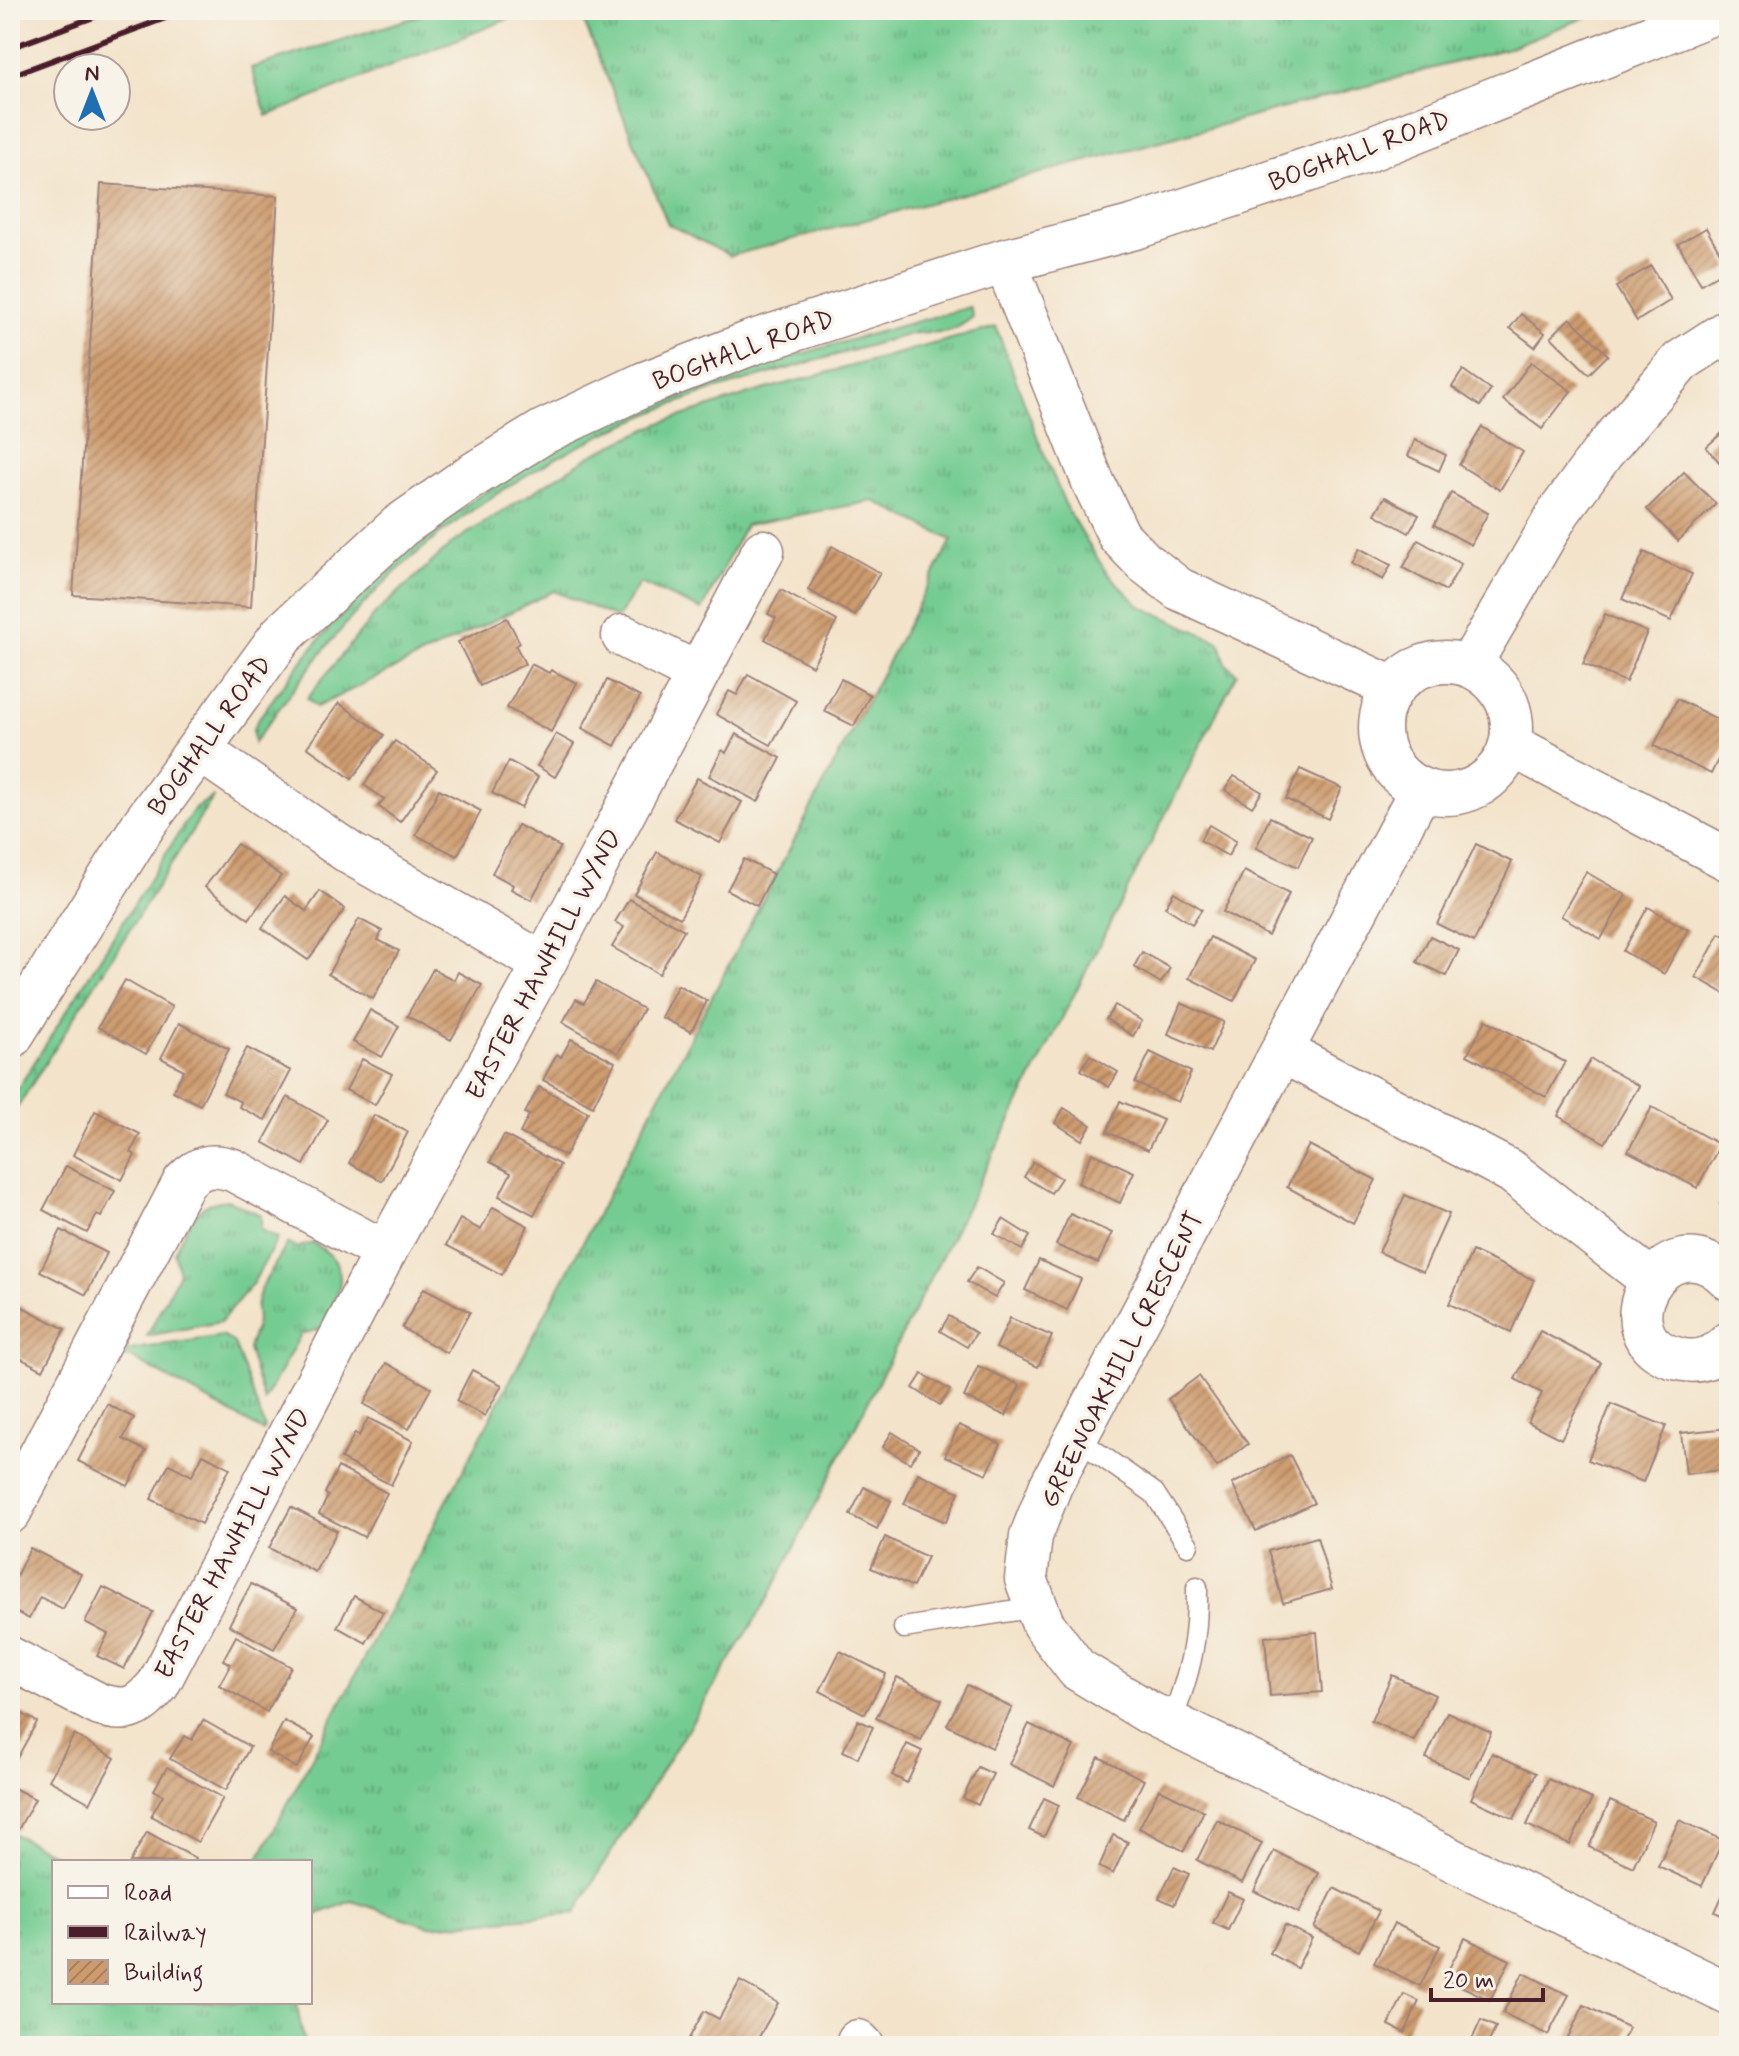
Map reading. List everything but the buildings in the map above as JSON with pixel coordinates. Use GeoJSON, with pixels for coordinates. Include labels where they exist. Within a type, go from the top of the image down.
{"type":"FeatureCollection","features":[{"type":"Feature","properties":{"kind":"street","name":"BOGHALL ROAD"},"geometry":{"type":"LineString","coordinates":[[10,1037],[144,824],[282,635],[400,526],[470,477],[543,432],[645,384],[751,343],[1005,261],[1135,227],[1362,152],[1719,10]]}},
{"type":"Feature","properties":{"kind":"street"},"geometry":{"type":"LineString","coordinates":[[1005,261],[1093,482],[1119,536],[1144,562],[1179,589],[1393,688]]}},
{"type":"Feature","properties":{"kind":"street"},"geometry":{"type":"LineString","coordinates":[[1470,665],[1559,512],[1603,452],[1681,361],[1729,330]]}},
{"type":"Feature","properties":{"kind":"street","name":"EASTER HAWHILL WYND"},"geometry":{"type":"LineString","coordinates":[[10,1658],[100,1705],[115,1709],[132,1709],[158,1685],[385,1252],[544,964],[763,551]]}},
{"type":"Feature","properties":{"kind":"street"},"geometry":{"type":"LineString","coordinates":[[623,636],[696,673]]}},
{"type":"Feature","properties":{"kind":"street"},"geometry":{"type":"LineString","coordinates":[[1437,661],[1470,665],[1490,677],[1507,699],[1512,718],[1511,745],[1499,769],[1476,788],[1449,794],[1421,789],[1393,768],[1381,745],[1380,718],[1393,688],[1409,672],[1437,661]]}},
{"type":"Feature","properties":{"kind":"street"},"geometry":{"type":"LineString","coordinates":[[1511,745],[1729,860]]}},
{"type":"Feature","properties":{"kind":"street"},"geometry":{"type":"LineString","coordinates":[[198,749],[351,854],[544,964]]}},
{"type":"Feature","properties":{"kind":"street","name":"GREENOAKHILL CRESCENT"},"geometry":{"type":"LineString","coordinates":[[1421,789],[1051,1485],[1031,1536],[1026,1579],[1043,1624],[1077,1669],[1171,1723],[1729,1994]]}},
{"type":"Feature","properties":{"kind":"street"},"geometry":{"type":"LineString","coordinates":[[1283,1052],[1512,1172],[1651,1280]]}},
{"type":"Feature","properties":{"kind":"street"},"geometry":{"type":"LineString","coordinates":[[10,1512],[184,1182],[193,1172],[205,1166],[219,1165],[233,1170],[385,1252]]}},
{"type":"Feature","properties":{"kind":"street"},"geometry":{"type":"LineString","coordinates":[[1729,1279],[1714,1266],[1697,1260],[1680,1261],[1651,1280],[1643,1293],[1640,1309],[1648,1340],[1659,1351],[1674,1358],[1690,1361],[1705,1359],[1720,1352],[1729,1343]]}},
{"type":"Feature","properties":{"kind":"lane"},"geometry":{"type":"LineString","coordinates":[[1076,1438],[1154,1493],[1188,1545]]}},
{"type":"Feature","properties":{"kind":"lane"},"geometry":{"type":"LineString","coordinates":[[1171,1723],[1189,1674],[1198,1622],[1197,1587]]}},
{"type":"Feature","properties":{"kind":"lane"},"geometry":{"type":"LineString","coordinates":[[904,1628],[1036,1607]]}},
{"type":"Feature","properties":{"kind":"green space"},"geometry":{"type":"Polygon","coordinates":[[[438,10],[530,10],[267,116],[251,68],[438,10]]]}},
{"type":"Feature","properties":{"kind":"green space"},"geometry":{"type":"Polygon","coordinates":[[[579,10],[1604,10],[1505,49],[730,256],[668,224],[579,10]]]}},
{"type":"Feature","properties":{"kind":"green space"},"geometry":{"type":"Polygon","coordinates":[[[970,307],[973,317],[952,330],[910,334],[741,382],[644,416],[595,438],[502,490],[418,552],[380,587],[330,643],[254,743],[253,729],[259,718],[344,611],[407,551],[513,474],[589,430],[684,389],[970,307]]]}},
{"type":"Feature","properties":{"kind":"green space"},"geometry":{"type":"Polygon","coordinates":[[[996,327],[1068,511],[1106,572],[1140,606],[1220,642],[1226,664],[1237,673],[768,1599],[576,1913],[429,1926],[352,1901],[312,1916],[312,1860],[258,1860],[952,540],[874,501],[745,525],[702,610],[640,583],[617,618],[554,591],[316,707],[307,698],[376,613],[454,542],[595,453],[658,424],[759,391],[996,327]]]}},
{"type":"Feature","properties":{"kind":"green space"},"geometry":{"type":"Polygon","coordinates":[[[214,796],[10,1119],[10,1101],[194,809],[214,796]]]}},
{"type":"Feature","properties":{"kind":"green space"},"geometry":{"type":"Polygon","coordinates":[[[228,1200],[261,1215],[261,1230],[278,1238],[253,1283],[220,1322],[147,1336],[179,1273],[174,1252],[188,1224],[207,1205],[228,1200]]]}},
{"type":"Feature","properties":{"kind":"green space"},"geometry":{"type":"Polygon","coordinates":[[[288,1243],[296,1248],[313,1243],[327,1252],[335,1262],[340,1282],[321,1329],[301,1334],[264,1401],[248,1349],[257,1322],[256,1307],[261,1288],[288,1243]]]}},
{"type":"Feature","properties":{"kind":"green space"},"geometry":{"type":"Polygon","coordinates":[[[222,1336],[234,1343],[265,1428],[263,1431],[132,1358],[119,1356],[123,1351],[222,1336]]]}},
{"type":"Feature","properties":{"kind":"green space"},"geometry":{"type":"Polygon","coordinates":[[[10,1832],[64,1860],[52,1860],[52,2004],[296,2004],[305,2046],[19,2046],[10,2039],[10,1832]]]}},
{"type":"Feature","properties":{"kind":"railway"},"geometry":{"type":"LineString","coordinates":[[10,48],[113,10]]}},
{"type":"Feature","properties":{"kind":"railway"},"geometry":{"type":"LineString","coordinates":[[10,76],[187,10]]}}]}
